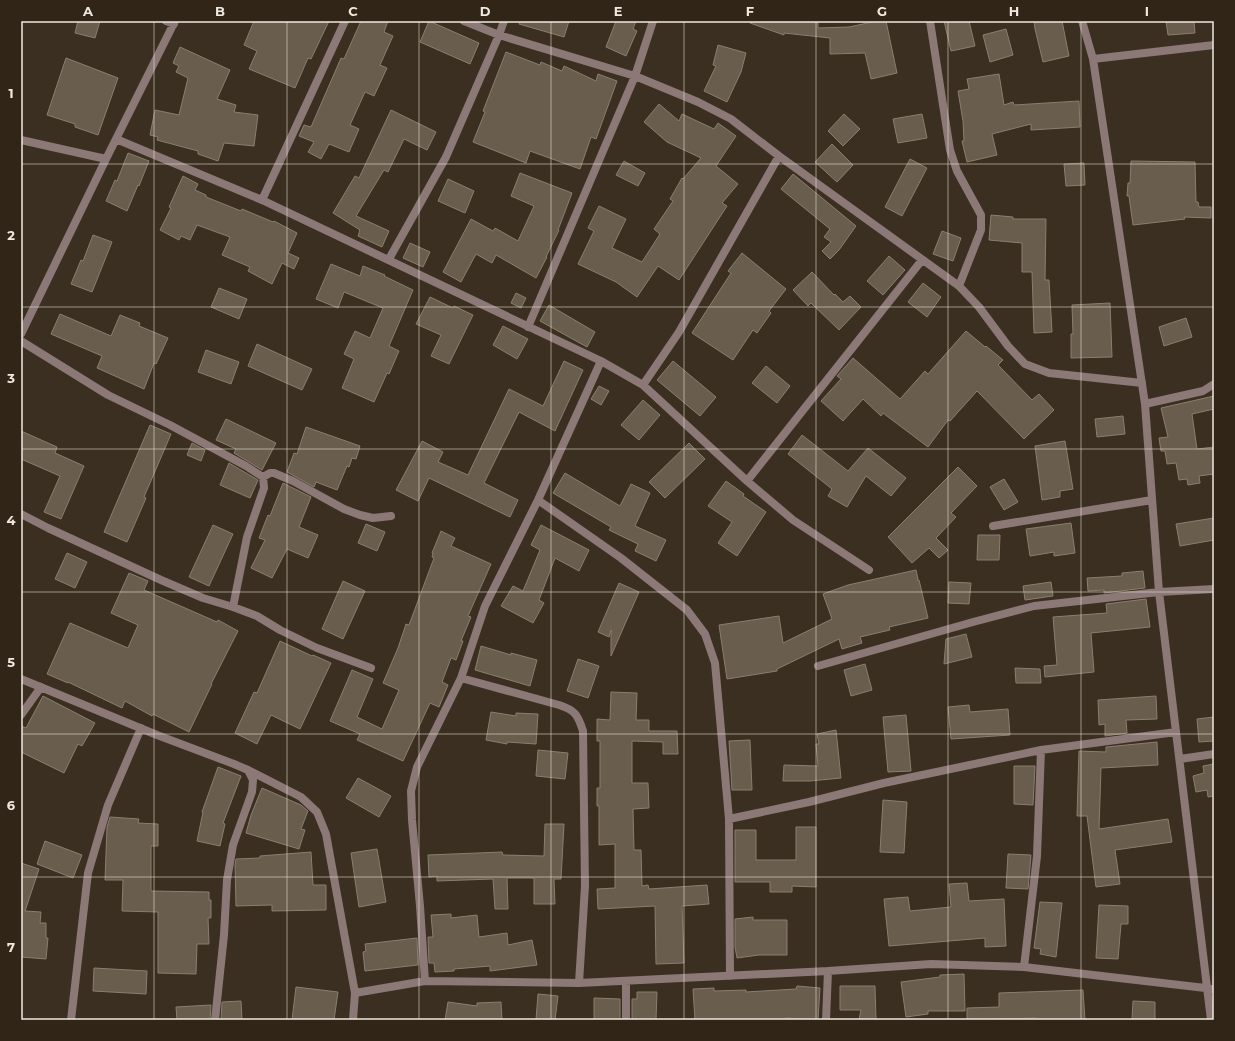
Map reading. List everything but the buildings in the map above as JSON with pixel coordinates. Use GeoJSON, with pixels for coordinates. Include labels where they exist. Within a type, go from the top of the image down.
{"type":"FeatureCollection","features":[{"type":"Feature","properties":{"kind":"street"},"geometry":{"type":"LineString","coordinates":[[262,200],[345,21]]}},
{"type":"Feature","properties":{"kind":"street"},"geometry":{"type":"LineString","coordinates":[[464,21],[499,35],[635,76],[698,102],[731,119],[779,156],[959,286],[979,307],[1008,346],[1025,364],[1049,373],[1142,383]]}},
{"type":"Feature","properties":{"kind":"street"},"geometry":{"type":"LineString","coordinates":[[389,260],[446,157],[504,21]]}},
{"type":"Feature","properties":{"kind":"street"},"geometry":{"type":"LineString","coordinates":[[528,327],[635,76],[653,21]]}},
{"type":"Feature","properties":{"kind":"street"},"geometry":{"type":"LineString","coordinates":[[930,21],[950,150],[958,171],[981,215],[981,230],[959,286]]}},
{"type":"Feature","properties":{"kind":"street"},"geometry":{"type":"LineString","coordinates":[[1082,21],[1093,59],[1145,404],[1159,592],[1176,732],[1211,989],[1211,1020]]}},
{"type":"Feature","properties":{"kind":"street"},"geometry":{"type":"LineString","coordinates":[[21,334],[172,22]]}},
{"type":"Feature","properties":{"kind":"street"},"geometry":{"type":"LineString","coordinates":[[1093,59],[1214,45]]}},
{"type":"Feature","properties":{"kind":"street"},"geometry":{"type":"LineString","coordinates":[[116,139],[262,200],[601,362],[643,385],[747,481],[793,520],[869,570]]}},
{"type":"Feature","properties":{"kind":"street"},"geometry":{"type":"LineString","coordinates":[[21,140],[106,159]]}},
{"type":"Feature","properties":{"kind":"street"},"geometry":{"type":"LineString","coordinates":[[643,385],[679,332],[779,156]]}},
{"type":"Feature","properties":{"kind":"street"},"geometry":{"type":"LineString","coordinates":[[747,481],[922,260]]}},
{"type":"Feature","properties":{"kind":"street"},"geometry":{"type":"LineString","coordinates":[[21,340],[108,395],[170,425],[246,466],[263,477]]}},
{"type":"Feature","properties":{"kind":"street"},"geometry":{"type":"LineString","coordinates":[[425,981],[412,820],[411,792],[417,767],[461,678],[485,606],[538,500],[601,362]]}},
{"type":"Feature","properties":{"kind":"street"},"geometry":{"type":"LineString","coordinates":[[1145,404],[1203,391],[1214,384]]}},
{"type":"Feature","properties":{"kind":"street"},"geometry":{"type":"LineString","coordinates":[[263,477],[270,473],[274,473],[293,481],[344,509],[360,515],[373,518],[391,516]]}},
{"type":"Feature","properties":{"kind":"street"},"geometry":{"type":"LineString","coordinates":[[233,607],[247,537],[264,488],[263,477]]}},
{"type":"Feature","properties":{"kind":"street"},"geometry":{"type":"LineString","coordinates":[[538,500],[621,558],[687,610],[705,634],[715,663],[729,819],[730,976]]}},
{"type":"Feature","properties":{"kind":"street"},"geometry":{"type":"LineString","coordinates":[[993,526],[1152,500]]}},
{"type":"Feature","properties":{"kind":"street"},"geometry":{"type":"LineString","coordinates":[[21,514],[161,580],[203,598],[257,616],[280,630],[317,648],[371,668]]}},
{"type":"Feature","properties":{"kind":"street"},"geometry":{"type":"LineString","coordinates":[[818,666],[1034,606],[1159,592],[1214,589]]}},
{"type":"Feature","properties":{"kind":"street"},"geometry":{"type":"LineString","coordinates":[[461,678],[559,704],[570,708],[579,718],[583,731],[585,886],[579,983]]}},
{"type":"Feature","properties":{"kind":"street"},"geometry":{"type":"LineString","coordinates":[[21,679],[248,770],[301,797],[317,812],[326,834],[355,993],[353,1020]]}},
{"type":"Feature","properties":{"kind":"street"},"geometry":{"type":"LineString","coordinates":[[21,715],[41,687]]}},
{"type":"Feature","properties":{"kind":"street"},"geometry":{"type":"LineString","coordinates":[[71,1020],[88,873],[108,805],[141,728]]}},
{"type":"Feature","properties":{"kind":"street"},"geometry":{"type":"LineString","coordinates":[[729,819],[809,802],[884,783],[1041,750],[1176,732]]}},
{"type":"Feature","properties":{"kind":"street"},"geometry":{"type":"LineString","coordinates":[[1024,967],[1037,856],[1041,750]]}},
{"type":"Feature","properties":{"kind":"street"},"geometry":{"type":"LineString","coordinates":[[1180,759],[1214,754]]}},
{"type":"Feature","properties":{"kind":"street"},"geometry":{"type":"LineString","coordinates":[[215,1020],[224,935],[227,880],[234,845],[252,792],[253,780],[248,770]]}},
{"type":"Feature","properties":{"kind":"street"},"geometry":{"type":"LineString","coordinates":[[355,993],[425,981],[579,983],[828,971],[931,964],[1024,967],[1211,989]]}},
{"type":"Feature","properties":{"kind":"street"},"geometry":{"type":"LineString","coordinates":[[826,1020],[828,971]]}},
{"type":"Feature","properties":{"kind":"street"},"geometry":{"type":"LineString","coordinates":[[626,981],[626,1020]]}}]}
